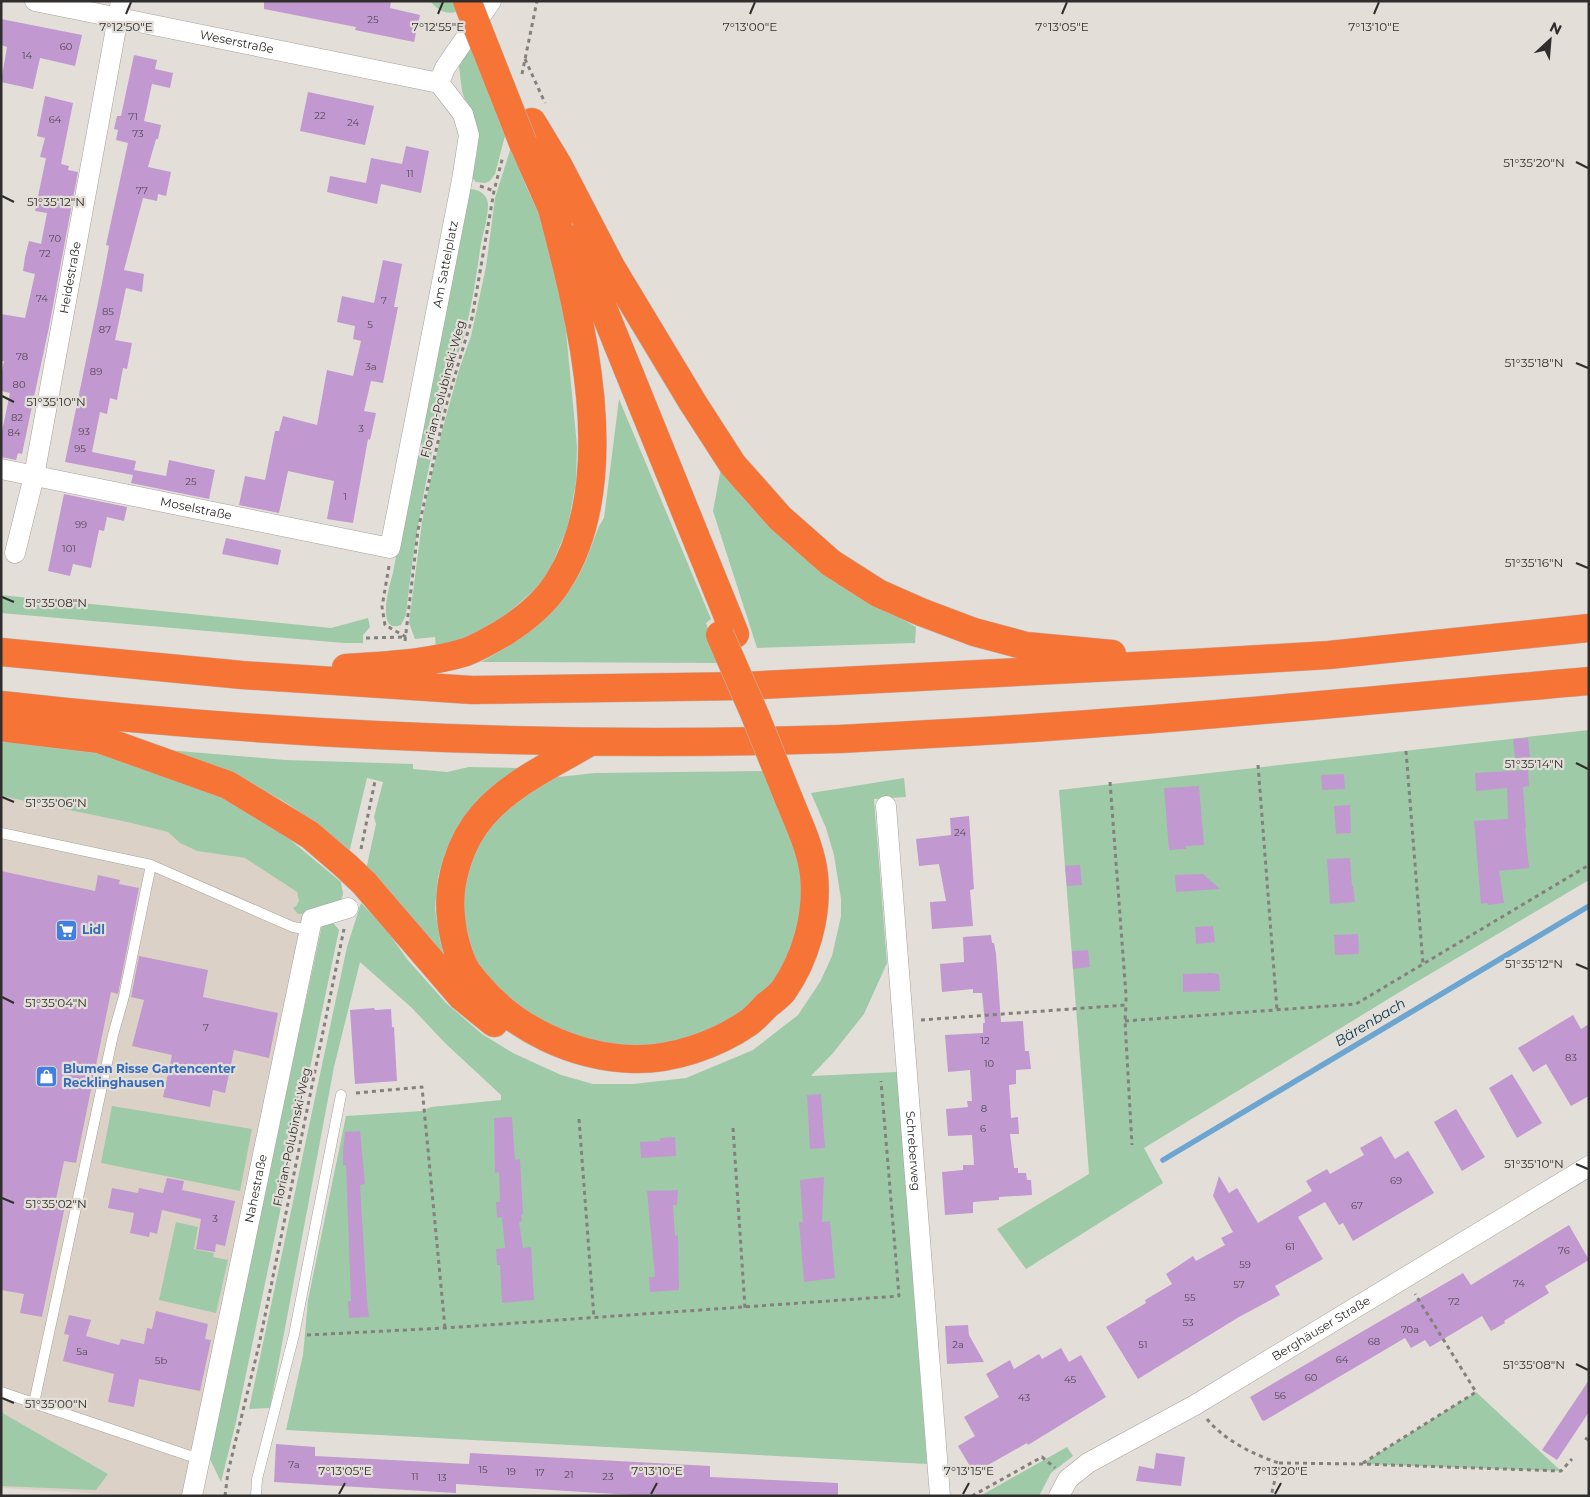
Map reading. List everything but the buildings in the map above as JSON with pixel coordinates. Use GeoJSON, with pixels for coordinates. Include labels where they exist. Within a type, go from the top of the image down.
{"type":"FeatureCollection","features":[{"type":"Feature","properties":{"kind":"highway"},"geometry":{"type":"LineString","coordinates":[[1,726],[99,739],[228,785],[357,866],[462,996],[487,1018],[521,1040],[574,1062],[616,1071],[646,1072],[712,1057],[753,1036],[778,1018],[800,993],[815,968],[826,934],[828,890],[822,856],[794,796],[551,205],[520,138],[467,1]]}},
{"type":"Feature","properties":{"kind":"highway"},"geometry":{"type":"LineString","coordinates":[[482,1],[520,138],[550,179],[727,635]]}},
{"type":"Feature","properties":{"kind":"highway"},"geometry":{"type":"LineString","coordinates":[[520,138],[558,165],[611,267],[693,403],[733,465],[780,518],[831,564],[878,593],[974,632],[1026,646],[1193,663]]}},
{"type":"Feature","properties":{"kind":"highway"},"geometry":{"type":"LineString","coordinates":[[242,675],[416,663],[466,652],[521,622],[558,583],[584,524],[592,480],[593,444],[589,392],[579,320],[568,267],[551,205]]}},
{"type":"Feature","properties":{"kind":"highway"},"geometry":{"type":"LineString","coordinates":[[1,652],[242,675],[472,690],[744,686],[1329,655],[1589,628]]}},
{"type":"Feature","properties":{"kind":"highway"},"geometry":{"type":"LineString","coordinates":[[1,705],[155,721],[380,735],[590,742],[732,742],[843,739],[1090,725],[1589,681]]}},
{"type":"Feature","properties":{"kind":"highway"},"geometry":{"type":"LineString","coordinates":[[590,742],[503,795],[481,817],[464,843],[452,879],[449,905],[452,932],[466,970],[489,999],[514,1019],[552,1041],[597,1054],[633,1059],[663,1056],[690,1050],[720,1038],[748,1022],[782,992],[804,952],[813,913],[814,875],[794,796]]}},
{"type":"Feature","properties":{"kind":"street","name":"Weserstraße"},"geometry":{"type":"LineString","coordinates":[[35,1],[119,10],[439,83]]}},
{"type":"Feature","properties":{"kind":"street"},"geometry":{"type":"LineString","coordinates":[[439,83],[445,68],[491,1]]}},
{"type":"Feature","properties":{"kind":"street","name":"Heidestraße"},"geometry":{"type":"LineString","coordinates":[[15,553],[34,476],[119,10]]}},
{"type":"Feature","properties":{"kind":"street","name":"Am Sattelplatz"},"geometry":{"type":"LineString","coordinates":[[390,548],[462,180],[469,135],[464,114],[439,83]]}},
{"type":"Feature","properties":{"kind":"street","name":"Moselstraße"},"geometry":{"type":"LineString","coordinates":[[1,469],[390,548]]}},
{"type":"Feature","properties":{"kind":"street","name":"Schreberweg"},"geometry":{"type":"LineString","coordinates":[[886,806],[940,1496]]}},
{"type":"Feature","properties":{"kind":"street"},"geometry":{"type":"LineString","coordinates":[[310,930],[312,919],[348,908]]}},
{"type":"Feature","properties":{"kind":"street","name":"Nahestraße"},"geometry":{"type":"LineString","coordinates":[[192,1496],[310,930]]}},
{"type":"Feature","properties":{"kind":"street","name":"Berghäuser Straße"},"geometry":{"type":"LineString","coordinates":[[1064,1487],[1088,1463],[1195,1405],[1589,1166]]}},
{"type":"Feature","properties":{"kind":"lane"},"geometry":{"type":"LineString","coordinates":[[1,833],[151,865],[293,927],[310,930]]}},
{"type":"Feature","properties":{"kind":"lane"},"geometry":{"type":"LineString","coordinates":[[34,1403],[151,865]]}},
{"type":"Feature","properties":{"kind":"lane"},"geometry":{"type":"LineString","coordinates":[[256,1496],[257,1479],[294,1335],[341,1095]]}},
{"type":"Feature","properties":{"kind":"lane"},"geometry":{"type":"LineString","coordinates":[[1,1392],[199,1459]]}},
{"type":"Feature","properties":{"kind":"path"},"geometry":{"type":"LineString","coordinates":[[525,58],[537,1]]}},
{"type":"Feature","properties":{"kind":"path","name":"Florian-Polubinski-Weg"},"geometry":{"type":"LineString","coordinates":[[405,642],[423,503],[447,402],[472,318],[494,191],[520,138]]}},
{"type":"Feature","properties":{"kind":"path"},"geometry":{"type":"LineString","coordinates":[[390,548],[390,564],[382,606],[385,625],[406,637]]}},
{"type":"Feature","properties":{"kind":"path"},"geometry":{"type":"LineString","coordinates":[[366,638],[406,637]]}},
{"type":"Feature","properties":{"kind":"path"},"geometry":{"type":"LineString","coordinates":[[1406,751],[1422,964]]}},
{"type":"Feature","properties":{"kind":"path"},"geometry":{"type":"LineString","coordinates":[[1258,766],[1277,1010]]}},
{"type":"Feature","properties":{"kind":"path"},"geometry":{"type":"LineString","coordinates":[[357,866],[375,782]]}},
{"type":"Feature","properties":{"kind":"path"},"geometry":{"type":"LineString","coordinates":[[1110,782],[1126,995],[1125,1021],[1132,1145]]}},
{"type":"Feature","properties":{"kind":"path"},"geometry":{"type":"LineString","coordinates":[[1125,1021],[1356,1004],[1589,864]]}},
{"type":"Feature","properties":{"kind":"path","name":"Florian-Polubinski-Weg"},"geometry":{"type":"LineString","coordinates":[[225,1496],[228,1472],[259,1345],[348,908]]}},
{"type":"Feature","properties":{"kind":"path"},"geometry":{"type":"LineString","coordinates":[[903,1022],[1126,1006]]}},
{"type":"Feature","properties":{"kind":"path"},"geometry":{"type":"LineString","coordinates":[[294,1335],[444,1328],[899,1296],[881,1081]]}},
{"type":"Feature","properties":{"kind":"path"},"geometry":{"type":"LineString","coordinates":[[341,1095],[422,1087],[444,1328]]}},
{"type":"Feature","properties":{"kind":"path"},"geometry":{"type":"LineString","coordinates":[[579,1119],[594,1318]]}},
{"type":"Feature","properties":{"kind":"path"},"geometry":{"type":"LineString","coordinates":[[733,1128],[745,1308]]}},
{"type":"Feature","properties":{"kind":"path"},"geometry":{"type":"LineString","coordinates":[[1362,1464],[1476,1392],[1405,1276]]}},
{"type":"Feature","properties":{"kind":"path"},"geometry":{"type":"LineString","coordinates":[[1195,1405],[1210,1423],[1226,1436],[1262,1457],[1279,1462],[1561,1471],[1572,1459]]}},
{"type":"Feature","properties":{"kind":"path"},"geometry":{"type":"LineString","coordinates":[[1585,1438],[1589,1440]]}},
{"type":"Feature","properties":{"kind":"path"},"geometry":{"type":"LineString","coordinates":[[972,1496],[1042,1457],[1064,1487]]}},
{"type":"Feature","properties":{"kind":"path"},"geometry":{"type":"LineString","coordinates":[[1271,1496],[1279,1462]]}},
{"type":"Feature","properties":{"kind":"shaded area"},"geometry":{"type":"Polygon","coordinates":[[[1,796],[168,832],[180,843],[197,851],[245,858],[297,892],[299,901],[296,906],[322,913],[323,921],[208,1455],[201,1496],[135,1496],[1,1488],[1,1486],[108,1474],[1,1412],[1,796]]]}},
{"type":"Feature","properties":{"kind":"green space"},"geometry":{"type":"Polygon","coordinates":[[[430,1],[455,1],[458,11],[450,13],[442,11],[430,1]]]}},
{"type":"Feature","properties":{"kind":"green space"},"geometry":{"type":"Polygon","coordinates":[[[470,43],[506,132],[495,174],[490,181],[485,183],[476,182],[472,178],[477,152],[470,114],[462,91],[459,66],[470,43]]]}},
{"type":"Feature","properties":{"kind":"green space"},"geometry":{"type":"Polygon","coordinates":[[[511,147],[526,186],[547,231],[563,300],[577,446],[576,482],[568,526],[551,567],[541,584],[499,621],[466,638],[436,648],[435,637],[415,639],[409,623],[422,522],[442,431],[459,370],[471,336],[486,267],[495,198],[511,147]]]}},
{"type":"Feature","properties":{"kind":"green space"},"geometry":{"type":"Polygon","coordinates":[[[471,189],[485,196],[488,205],[474,291],[428,472],[413,557],[406,615],[401,625],[393,626],[388,622],[386,616],[387,596],[393,573],[464,195],[471,189]]]}},
{"type":"Feature","properties":{"kind":"green space"},"geometry":{"type":"Polygon","coordinates":[[[619,399],[711,619],[706,623],[720,663],[481,662],[522,637],[546,617],[558,606],[580,574],[604,518],[619,399]]]}},
{"type":"Feature","properties":{"kind":"green space"},"geometry":{"type":"Polygon","coordinates":[[[721,468],[864,597],[916,627],[915,643],[757,648],[713,511],[721,468]]]}},
{"type":"Feature","properties":{"kind":"green space"},"geometry":{"type":"Polygon","coordinates":[[[1,595],[331,628],[368,618],[370,627],[363,635],[363,643],[344,643],[1,613],[1,595]]]}},
{"type":"Feature","properties":{"kind":"green space"},"geometry":{"type":"Polygon","coordinates":[[[1589,730],[1589,880],[1408,987],[1144,1148],[1163,1183],[1026,1269],[997,1229],[1089,1174],[1059,790],[1589,730]]]}},
{"type":"Feature","properties":{"kind":"green space"},"geometry":{"type":"Polygon","coordinates":[[[1,739],[101,754],[193,785],[225,799],[270,823],[341,882],[343,894],[340,901],[331,909],[317,913],[298,914],[293,908],[299,901],[297,892],[245,858],[197,851],[180,843],[168,832],[1,796],[1,739]]]}},
{"type":"Feature","properties":{"kind":"green space"},"geometry":{"type":"Polygon","coordinates":[[[167,750],[285,760],[413,764],[413,769],[447,772],[469,767],[518,768],[460,823],[443,859],[438,877],[435,908],[440,941],[450,967],[366,870],[376,824],[374,817],[383,782],[367,778],[349,853],[310,820],[280,799],[232,775],[167,750]]]}},
{"type":"Feature","properties":{"kind":"green space"},"geometry":{"type":"Polygon","coordinates":[[[764,771],[801,865],[801,937],[768,996],[712,1032],[653,1047],[600,1046],[510,1010],[467,950],[461,878],[494,814],[549,778],[595,773],[764,771]]]}},
{"type":"Feature","properties":{"kind":"green space"},"geometry":{"type":"Polygon","coordinates":[[[904,778],[906,797],[874,799],[887,963],[864,1014],[833,1053],[811,1076],[897,1072],[927,1464],[286,1430],[303,1355],[308,1300],[346,1116],[422,1111],[431,1107],[501,1100],[501,1095],[445,1043],[412,1008],[360,962],[334,1067],[270,1408],[249,1409],[347,947],[361,903],[385,928],[407,959],[446,1003],[482,1034],[513,1053],[561,1075],[593,1084],[633,1084],[686,1078],[753,1050],[798,1015],[820,982],[832,956],[841,916],[841,899],[834,855],[826,828],[811,793],[904,778]]]}},
{"type":"Feature","properties":{"kind":"green space"},"geometry":{"type":"Polygon","coordinates":[[[330,919],[339,930],[236,1422],[221,1482],[208,1455],[323,921],[330,919]]]}},
{"type":"Feature","properties":{"kind":"green space"},"geometry":{"type":"Polygon","coordinates":[[[112,1106],[252,1129],[240,1191],[101,1163],[112,1106]]]}},
{"type":"Feature","properties":{"kind":"green space"},"geometry":{"type":"Polygon","coordinates":[[[176,1222],[198,1227],[194,1249],[214,1253],[213,1257],[228,1260],[216,1313],[159,1300],[176,1222]]]}},
{"type":"Feature","properties":{"kind":"green space"},"geometry":{"type":"Polygon","coordinates":[[[1476,1392],[1561,1471],[1362,1464],[1476,1392]]]}},
{"type":"Feature","properties":{"kind":"green space"},"geometry":{"type":"Polygon","coordinates":[[[1,1412],[108,1474],[96,1490],[1,1486],[1,1412]]]}},
{"type":"Feature","properties":{"kind":"green space"},"geometry":{"type":"Polygon","coordinates":[[[1067,1447],[1073,1456],[1051,1473],[1039,1496],[980,1496],[1067,1447]]]}},
{"type":"Feature","properties":{"kind":"waterway","name":"Bärenbach"},"geometry":{"type":"LineString","coordinates":[[1163,1160],[1589,906]]}},
{"type":"Feature","properties":{"kind":"place","name":"Lidl"},"geometry":{"type":"Point","coordinates":[66,930]}},
{"type":"Feature","properties":{"kind":"place","name":"Blumen Risse Gartencenter Recklinghausen"},"geometry":{"type":"Point","coordinates":[47,1076]}}]}
